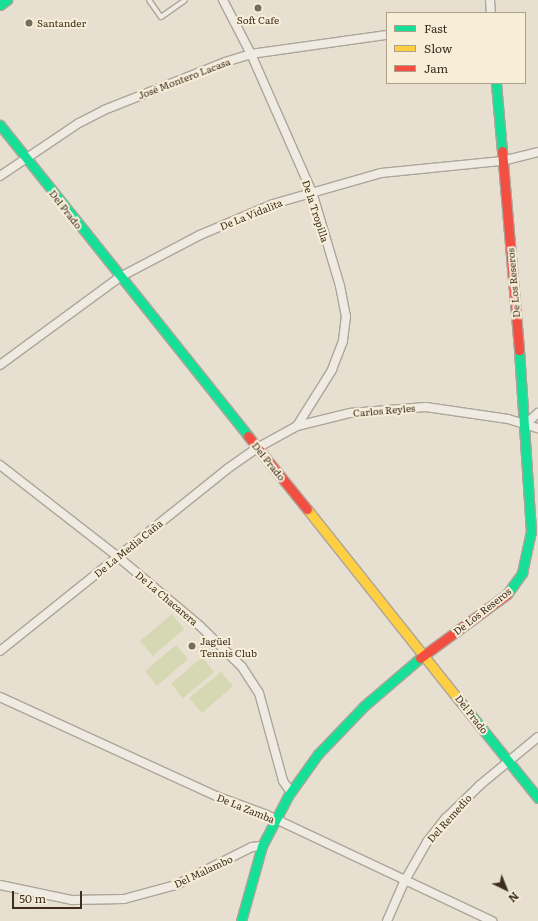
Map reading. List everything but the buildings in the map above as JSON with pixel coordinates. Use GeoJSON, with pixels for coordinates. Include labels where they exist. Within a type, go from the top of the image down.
{"type":"FeatureCollection","features":[{"type":"Feature","properties":{"kind":"street"},"geometry":{"type":"LineString","coordinates":[[0,5],[7,0]]}},
{"type":"Feature","properties":{"kind":"street","name":"De la Tropilla"},"geometry":{"type":"LineString","coordinates":[[223,0],[251,54],[312,192],[340,286],[346,316],[346,328],[332,370],[297,426]]}},
{"type":"Feature","properties":{"kind":"street"},"geometry":{"type":"LineString","coordinates":[[490,0],[491,12]]}},
{"type":"Feature","properties":{"kind":"street","name":"José Montero Lacasa"},"geometry":{"type":"LineString","coordinates":[[0,176],[25,157],[104,110],[251,54],[386,35]]}},
{"type":"Feature","properties":{"kind":"street","name":"De Los Reseros"},"geometry":{"type":"LineString","coordinates":[[241,921],[262,846],[291,792],[318,754],[342,728],[424,655],[507,594],[522,573],[531,531],[526,424],[496,84]]}},
{"type":"Feature","properties":{"kind":"street","name":"Del Prado"},"geometry":{"type":"LineString","coordinates":[[0,125],[538,798]]}},
{"type":"Feature","properties":{"kind":"street","name":"De La Vidalita"},"geometry":{"type":"LineString","coordinates":[[0,365],[120,277],[237,219],[312,192],[381,173],[502,161],[538,152]]}},
{"type":"Feature","properties":{"kind":"street","name":"Carlos Reyles"},"geometry":{"type":"LineString","coordinates":[[259,448],[297,426],[350,413],[400,407],[455,410],[526,424],[538,428]]}},
{"type":"Feature","properties":{"kind":"street"},"geometry":{"type":"LineString","coordinates":[[526,424],[538,413]]}},
{"type":"Feature","properties":{"kind":"street","name":"De La Media Caña"},"geometry":{"type":"LineString","coordinates":[[0,651],[117,556],[259,448]]}},
{"type":"Feature","properties":{"kind":"street","name":"De La Chacarera"},"geometry":{"type":"LineString","coordinates":[[0,465],[117,556],[200,626],[242,667],[259,693],[283,781],[291,792]]}},
{"type":"Feature","properties":{"kind":"street","name":"De La Zamba"},"geometry":{"type":"LineString","coordinates":[[0,698],[216,796],[276,820],[404,882],[492,921]]}},
{"type":"Feature","properties":{"kind":"street","name":"Del Remedio"},"geometry":{"type":"LineString","coordinates":[[387,921],[404,882],[427,842],[446,818],[508,760],[538,737]]}},
{"type":"Feature","properties":{"kind":"street","name":"Del Malambo"},"geometry":{"type":"LineString","coordinates":[[0,885],[72,900],[124,898],[176,885],[252,847],[262,846]]}},
{"type":"Feature","properties":{"kind":"lane"},"geometry":{"type":"LineString","coordinates":[[149,0],[161,17],[185,0]]}},
{"type":"Feature","properties":{"kind":"green space"},"geometry":{"type":"Polygon","coordinates":[[[172,614],[184,629],[153,656],[140,641],[172,614]]]}},
{"type":"Feature","properties":{"kind":"green space"},"geometry":{"type":"Polygon","coordinates":[[[176,645],[188,659],[157,686],[145,671],[176,645]]]}},
{"type":"Feature","properties":{"kind":"green space"},"geometry":{"type":"Polygon","coordinates":[[[202,657],[214,672],[183,698],[171,684],[202,657]]]}},
{"type":"Feature","properties":{"kind":"green space"},"geometry":{"type":"Polygon","coordinates":[[[221,672],[233,686],[202,713],[189,698],[221,672]]]}},
{"type":"Feature","properties":{"kind":"traffic: fast"},"geometry":{"type":"LineString","coordinates":[[0,5],[7,0]]}},
{"type":"Feature","properties":{"kind":"traffic: fast"},"geometry":{"type":"LineString","coordinates":[[496,84],[502,151]]}},
{"type":"Feature","properties":{"kind":"traffic: fast"},"geometry":{"type":"LineString","coordinates":[[0,125],[248,436]]}},
{"type":"Feature","properties":{"kind":"traffic: fast"},"geometry":{"type":"LineString","coordinates":[[507,594],[522,573],[531,531],[519,350]]}},
{"type":"Feature","properties":{"kind":"traffic: fast"},"geometry":{"type":"LineString","coordinates":[[241,921],[262,846],[288,796],[318,754],[364,706],[420,658]]}},
{"type":"Feature","properties":{"kind":"traffic: fast"},"geometry":{"type":"LineString","coordinates":[[459,700],[538,798]]}},
{"type":"Feature","properties":{"kind":"traffic: slow"},"geometry":{"type":"LineString","coordinates":[[307,509],[459,700]]}},
{"type":"Feature","properties":{"kind":"traffic: jam"},"geometry":{"type":"LineString","coordinates":[[502,151],[519,350]]}},
{"type":"Feature","properties":{"kind":"traffic: jam"},"geometry":{"type":"LineString","coordinates":[[248,436],[307,509]]}},
{"type":"Feature","properties":{"kind":"traffic: jam"},"geometry":{"type":"LineString","coordinates":[[420,658],[507,594]]}},
{"type":"Feature","properties":{"kind":"place","name":"Soft Cafe"},"geometry":{"type":"Point","coordinates":[258,8]}},
{"type":"Feature","properties":{"kind":"place","name":"Santander"},"geometry":{"type":"Point","coordinates":[29,23]}},
{"type":"Feature","properties":{"kind":"place","name":"Jagüel Tennis Club"},"geometry":{"type":"Point","coordinates":[192,646]}}]}
